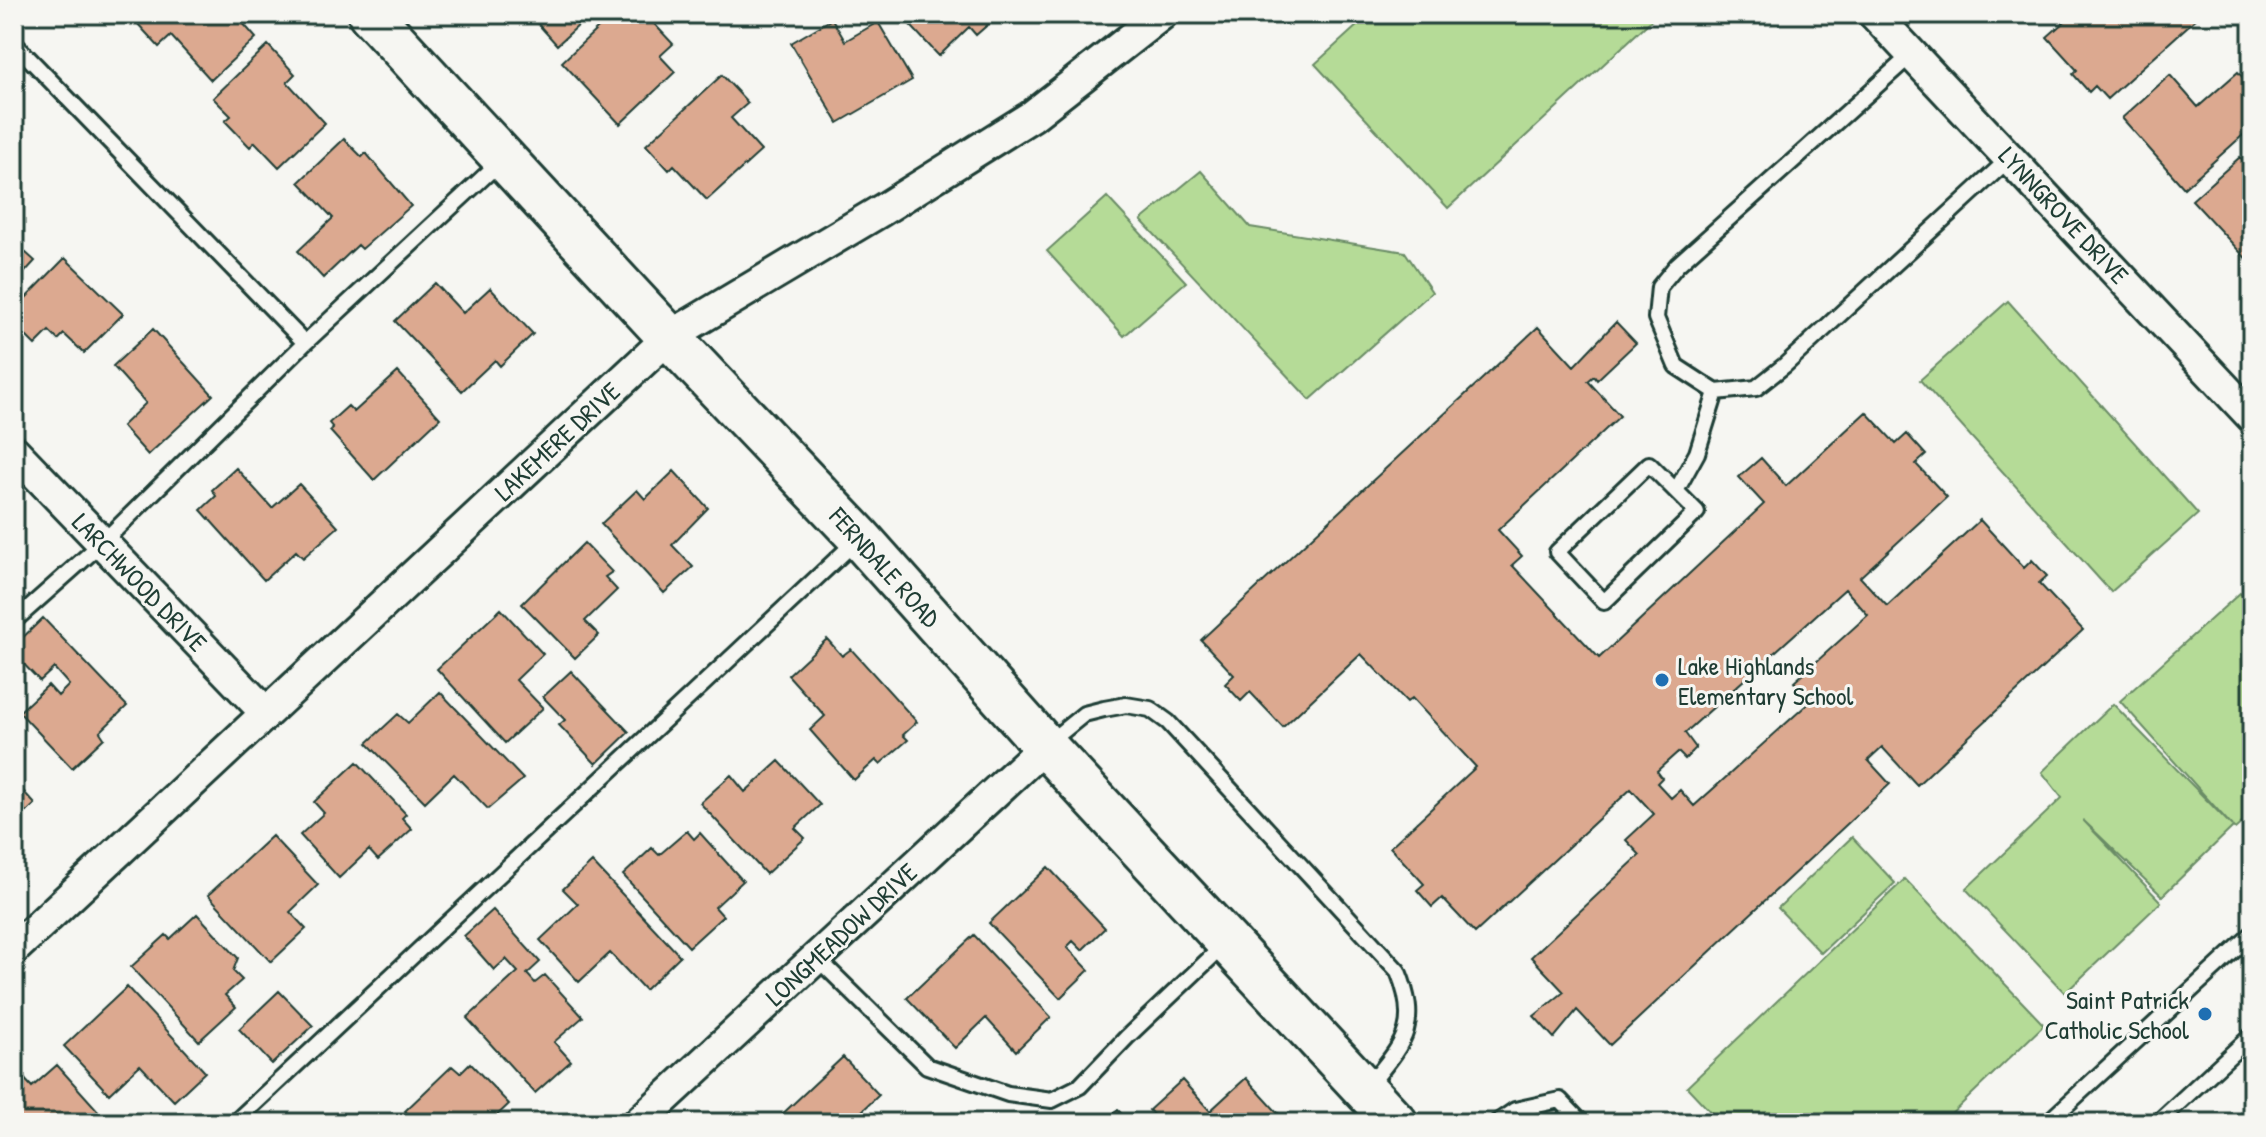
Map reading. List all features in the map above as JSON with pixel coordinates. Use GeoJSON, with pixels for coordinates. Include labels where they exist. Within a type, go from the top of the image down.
{"type":"FeatureCollection","features":[{"type":"Feature","properties":{"kind":"street","name":"FERNDALE ROAD"},"geometry":{"type":"LineString","coordinates":[[370,14],[859,537],[1045,746],[1396,1123]]}},
{"type":"Feature","properties":{"kind":"street","name":"LYNNGROVE DRIVE"},"geometry":{"type":"LineString","coordinates":[[1874,14],[2252,417]]}},
{"type":"Feature","properties":{"kind":"street","name":"LAKEMERE DRIVE"},"geometry":{"type":"LineString","coordinates":[[14,949],[669,337],[1032,116],[1146,19]]}},
{"type":"Feature","properties":{"kind":"street","name":"LARCHWOOD DRIVE"},"geometry":{"type":"LineString","coordinates":[[14,451],[266,713]]}},
{"type":"Feature","properties":{"kind":"street","name":"LONGMEADOW DRIVE"},"geometry":{"type":"LineString","coordinates":[[638,1123],[1045,746]]}},
{"type":"Feature","properties":{"kind":"lane"},"geometry":{"type":"LineString","coordinates":[[14,43],[305,343]]}},
{"type":"Feature","properties":{"kind":"lane"},"geometry":{"type":"LineString","coordinates":[[1912,54],[1677,265],[1659,287],[1656,318],[1676,366],[1716,392],[1756,388],[1785,365],[2011,157]]}},
{"type":"Feature","properties":{"kind":"lane"},"geometry":{"type":"LineString","coordinates":[[14,621],[103,542],[305,343],[503,159]]}},
{"type":"Feature","properties":{"kind":"lane"},"geometry":{"type":"LineString","coordinates":[[1676,491],[1697,453],[1716,392]]}},
{"type":"Feature","properties":{"kind":"lane"},"geometry":{"type":"LineString","coordinates":[[1649,464],[1676,491],[1697,512],[1604,602],[1557,552],[1649,464]]}},
{"type":"Feature","properties":{"kind":"lane"},"geometry":{"type":"LineString","coordinates":[[234,1123],[859,537]]}},
{"type":"Feature","properties":{"kind":"lane"},"geometry":{"type":"LineString","coordinates":[[1045,746],[1084,714],[1104,709],[1126,705],[1150,709],[1168,722],[1398,971],[1409,998],[1409,1025],[1399,1049],[1366,1090]]}},
{"type":"Feature","properties":{"kind":"lane"},"geometry":{"type":"LineString","coordinates":[[2047,1123],[2064,1118],[2252,934]]}},
{"type":"Feature","properties":{"kind":"lane"},"geometry":{"type":"LineString","coordinates":[[816,957],[927,1066],[1008,1094],[1052,1100],[1080,1086],[1227,942]]}},
{"type":"Feature","properties":{"kind":"lane"},"geometry":{"type":"LineString","coordinates":[[2157,1123],[2252,1035]]}},
{"type":"Feature","properties":{"kind":"lane"},"geometry":{"type":"LineString","coordinates":[[1496,1123],[1515,1110],[1560,1100],[1582,1123]]}},
{"type":"Feature","properties":{"kind":"green space"},"geometry":{"type":"Polygon","coordinates":[[[1370,14],[1658,14],[1448,208],[1315,64],[1370,14]]]}},
{"type":"Feature","properties":{"kind":"green space"},"geometry":{"type":"Polygon","coordinates":[[[1201,171],[1250,227],[1405,252],[1432,292],[1310,400],[1141,220],[1201,171]]]}},
{"type":"Feature","properties":{"kind":"green space"},"geometry":{"type":"Polygon","coordinates":[[[1107,197],[1186,282],[1124,336],[1047,251],[1107,197]]]}},
{"type":"Feature","properties":{"kind":"green space"},"geometry":{"type":"Polygon","coordinates":[[[2008,301],[2198,514],[2111,592],[1920,380],[2008,301]]]}},
{"type":"Feature","properties":{"kind":"green space"},"geometry":{"type":"Polygon","coordinates":[[[2240,593],[2252,606],[2252,814],[2235,829],[2233,827],[2162,896],[2083,820],[2161,902],[2065,993],[1966,889],[2062,798],[2042,772],[2113,704],[2232,826],[2120,701],[2240,593]]]}},
{"type":"Feature","properties":{"kind":"green space"},"geometry":{"type":"Polygon","coordinates":[[[1852,837],[1895,883],[1821,953],[1778,908],[1852,837]]]}},
{"type":"Feature","properties":{"kind":"green space"},"geometry":{"type":"Polygon","coordinates":[[[1905,879],[2044,1025],[1942,1123],[1721,1123],[1687,1087],[1905,879]]]}},
{"type":"Feature","properties":{"kind":"building"},"geometry":{"type":"Polygon","coordinates":[[[147,14],[235,14],[256,38],[211,80],[171,36],[159,47],[137,23],[147,14]]]}},
{"type":"Feature","properties":{"kind":"building"},"geometry":{"type":"Polygon","coordinates":[[[529,14],[591,14],[557,45],[529,14]]]}},
{"type":"Feature","properties":{"kind":"building"},"geometry":{"type":"Polygon","coordinates":[[[613,14],[620,14],[630,25],[645,14],[673,44],[660,56],[675,72],[620,124],[562,62],[613,14]]]}},
{"type":"Feature","properties":{"kind":"building"},"geometry":{"type":"Polygon","coordinates":[[[900,14],[1000,14],[976,35],[969,27],[939,56],[900,14]]]}},
{"type":"Feature","properties":{"kind":"building"},"geometry":{"type":"Polygon","coordinates":[[[2073,14],[2199,16],[2107,99],[2095,86],[2089,92],[2073,74],[2077,70],[2047,37],[2073,14]]]}},
{"type":"Feature","properties":{"kind":"building"},"geometry":{"type":"Polygon","coordinates":[[[832,19],[845,41],[878,22],[912,80],[838,123],[791,43],[832,19]]]}},
{"type":"Feature","properties":{"kind":"building"},"geometry":{"type":"Polygon","coordinates":[[[268,45],[295,74],[287,82],[325,123],[279,167],[255,142],[250,147],[225,121],[231,116],[213,98],[268,45]]]}},
{"type":"Feature","properties":{"kind":"building"},"geometry":{"type":"Polygon","coordinates":[[[2238,72],[2252,88],[2252,127],[2184,188],[2122,118],[2170,75],[2198,107],[2238,72]]]}},
{"type":"Feature","properties":{"kind":"building"},"geometry":{"type":"Polygon","coordinates":[[[722,75],[748,103],[731,118],[761,151],[707,200],[674,165],[669,170],[646,145],[722,75]]]}},
{"type":"Feature","properties":{"kind":"building"},"geometry":{"type":"Polygon","coordinates":[[[344,139],[362,157],[366,153],[411,206],[362,249],[358,245],[323,278],[298,251],[333,218],[299,182],[344,139]]]}},
{"type":"Feature","properties":{"kind":"building"},"geometry":{"type":"Polygon","coordinates":[[[2240,157],[2252,171],[2252,265],[2192,200],[2240,157]]]}},
{"type":"Feature","properties":{"kind":"building"},"geometry":{"type":"Polygon","coordinates":[[[14,242],[35,261],[14,284],[14,242]]]}},
{"type":"Feature","properties":{"kind":"building"},"geometry":{"type":"Polygon","coordinates":[[[65,258],[123,314],[84,353],[64,334],[58,340],[49,331],[35,345],[14,324],[14,310],[65,258]]]}},
{"type":"Feature","properties":{"kind":"building"},"geometry":{"type":"Polygon","coordinates":[[[435,283],[463,313],[490,288],[533,334],[500,366],[495,360],[462,391],[395,321],[435,283]]]}},
{"type":"Feature","properties":{"kind":"building","name":"Lake Highlands Elementary School"},"geometry":{"type":"Polygon","coordinates":[[[1616,322],[1636,343],[1597,380],[1594,376],[1588,381],[1620,416],[1498,530],[1522,556],[1512,565],[1599,658],[1764,504],[1739,477],[1761,458],[1786,486],[1866,412],[1896,444],[1907,434],[1926,455],[1916,464],[1947,497],[1860,577],[1887,606],[1980,520],[2024,568],[2032,560],[2047,576],[2039,583],[2083,630],[1917,785],[1882,747],[1868,760],[1890,784],[1610,1045],[1577,1010],[1554,1038],[1534,1016],[1564,992],[1531,957],[1640,855],[1626,840],[1654,814],[1631,789],[1475,933],[1442,898],[1432,907],[1417,890],[1424,884],[1390,847],[1476,767],[1412,698],[1407,702],[1361,654],[1283,727],[1250,692],[1241,701],[1225,684],[1234,675],[1201,640],[1538,327],[1574,366],[1616,322]],[[1845,589],[1685,733],[1696,748],[1685,759],[1678,752],[1657,771],[1662,778],[1657,783],[1671,798],[1680,790],[1694,806],[1811,701],[1794,682],[1868,615],[1845,589]]]}},
{"type":"Feature","properties":{"kind":"building"},"geometry":{"type":"Polygon","coordinates":[[[153,329],[213,395],[148,455],[122,426],[146,403],[113,366],[153,329]]]}},
{"type":"Feature","properties":{"kind":"building"},"geometry":{"type":"Polygon","coordinates":[[[398,372],[440,418],[374,480],[330,431],[333,428],[329,423],[348,406],[354,412],[398,372]]]}},
{"type":"Feature","properties":{"kind":"building"},"geometry":{"type":"Polygon","coordinates":[[[236,468],[272,508],[299,484],[338,527],[303,558],[296,551],[264,580],[201,510],[216,496],[212,490],[236,468]]]}},
{"type":"Feature","properties":{"kind":"building"},"geometry":{"type":"Polygon","coordinates":[[[674,471],[708,508],[672,545],[693,567],[664,593],[601,524],[637,490],[645,499],[674,471]]]}},
{"type":"Feature","properties":{"kind":"building"},"geometry":{"type":"Polygon","coordinates":[[[584,543],[612,572],[605,577],[617,590],[585,621],[599,635],[575,658],[522,604],[584,543]]]}},
{"type":"Feature","properties":{"kind":"building"},"geometry":{"type":"Polygon","coordinates":[[[501,609],[543,654],[516,680],[543,708],[505,743],[437,669],[501,609]]]}},
{"type":"Feature","properties":{"kind":"building"},"geometry":{"type":"Polygon","coordinates":[[[43,618],[127,706],[100,732],[104,738],[72,768],[19,712],[48,685],[58,696],[69,685],[54,668],[40,681],[14,654],[14,646],[43,618]]]}},
{"type":"Feature","properties":{"kind":"building"},"geometry":{"type":"Polygon","coordinates":[[[827,639],[842,656],[851,649],[917,722],[903,735],[908,740],[880,764],[876,760],[854,780],[810,730],[825,716],[788,675],[827,639]]]}},
{"type":"Feature","properties":{"kind":"building"},"geometry":{"type":"Polygon","coordinates":[[[571,671],[629,732],[596,764],[559,725],[565,720],[543,697],[571,671]]]}},
{"type":"Feature","properties":{"kind":"building"},"geometry":{"type":"Polygon","coordinates":[[[440,692],[523,779],[488,809],[454,774],[425,802],[367,743],[398,714],[408,723],[440,692]]]}},
{"type":"Feature","properties":{"kind":"building"},"geometry":{"type":"Polygon","coordinates":[[[779,761],[820,805],[795,828],[805,838],[766,874],[700,803],[731,775],[745,792],[779,761]]]}},
{"type":"Feature","properties":{"kind":"building"},"geometry":{"type":"Polygon","coordinates":[[[357,762],[406,814],[402,818],[412,829],[378,860],[369,850],[339,878],[300,835],[324,813],[314,802],[357,762]]]}},
{"type":"Feature","properties":{"kind":"building"},"geometry":{"type":"Polygon","coordinates":[[[14,781],[35,804],[14,824],[14,781]]]}},
{"type":"Feature","properties":{"kind":"building"},"geometry":{"type":"Polygon","coordinates":[[[687,831],[694,839],[700,833],[743,881],[715,907],[723,916],[689,947],[623,875],[652,848],[659,855],[687,831]]]}},
{"type":"Feature","properties":{"kind":"building"},"geometry":{"type":"Polygon","coordinates":[[[272,836],[318,885],[290,912],[306,929],[271,962],[208,895],[272,836]]]}},
{"type":"Feature","properties":{"kind":"building"},"geometry":{"type":"Polygon","coordinates":[[[592,862],[680,956],[645,990],[610,953],[579,982],[540,940],[578,904],[563,889],[592,862]]]}},
{"type":"Feature","properties":{"kind":"building"},"geometry":{"type":"Polygon","coordinates":[[[1048,867],[1105,928],[1082,950],[1073,941],[1067,947],[1089,970],[1060,998],[989,923],[1048,867]]]}},
{"type":"Feature","properties":{"kind":"building"},"geometry":{"type":"Polygon","coordinates":[[[493,910],[540,962],[527,974],[535,983],[545,975],[583,1017],[554,1042],[571,1061],[535,1093],[467,1018],[518,972],[506,959],[494,970],[464,936],[493,910]]]}},
{"type":"Feature","properties":{"kind":"building"},"geometry":{"type":"Polygon","coordinates":[[[197,914],[238,958],[233,971],[242,980],[225,995],[236,1007],[199,1041],[131,967],[166,935],[170,939],[197,914]]]}},
{"type":"Feature","properties":{"kind":"building"},"geometry":{"type":"Polygon","coordinates":[[[974,935],[1051,1017],[1016,1051],[986,1018],[955,1048],[907,998],[974,935]]]}},
{"type":"Feature","properties":{"kind":"building"},"geometry":{"type":"Polygon","coordinates":[[[127,987],[205,1072],[174,1101],[140,1065],[109,1094],[64,1046],[127,987]]]}},
{"type":"Feature","properties":{"kind":"building"},"geometry":{"type":"Polygon","coordinates":[[[279,991],[313,1026],[272,1064],[239,1029],[279,991]]]}},
{"type":"Feature","properties":{"kind":"building"},"geometry":{"type":"Polygon","coordinates":[[[843,1057],[879,1095],[860,1113],[869,1123],[779,1123],[776,1120],[843,1057]]]}},
{"type":"Feature","properties":{"kind":"building"},"geometry":{"type":"Polygon","coordinates":[[[470,1063],[509,1104],[489,1123],[417,1123],[405,1111],[452,1066],[460,1073],[470,1063]]]}},
{"type":"Feature","properties":{"kind":"building"},"geometry":{"type":"Polygon","coordinates":[[[57,1065],[109,1123],[14,1123],[14,1079],[20,1074],[32,1087],[57,1065]]]}},
{"type":"Feature","properties":{"kind":"building"},"geometry":{"type":"Polygon","coordinates":[[[1246,1078],[1287,1123],[1160,1123],[1149,1110],[1182,1080],[1210,1111],[1246,1078]]]}},
{"type":"Feature","properties":{"kind":"building"},"geometry":{"type":"Polygon","coordinates":[[[1118,1110],[1130,1123],[1103,1123],[1118,1110]]]}},
{"type":"Feature","properties":{"kind":"place","name":"Lake Highlands Elementary School"},"geometry":{"type":"Point","coordinates":[1662,680]}},
{"type":"Feature","properties":{"kind":"place","name":"Saint Patrick Catholic School"},"geometry":{"type":"Point","coordinates":[2205,1014]}}]}
